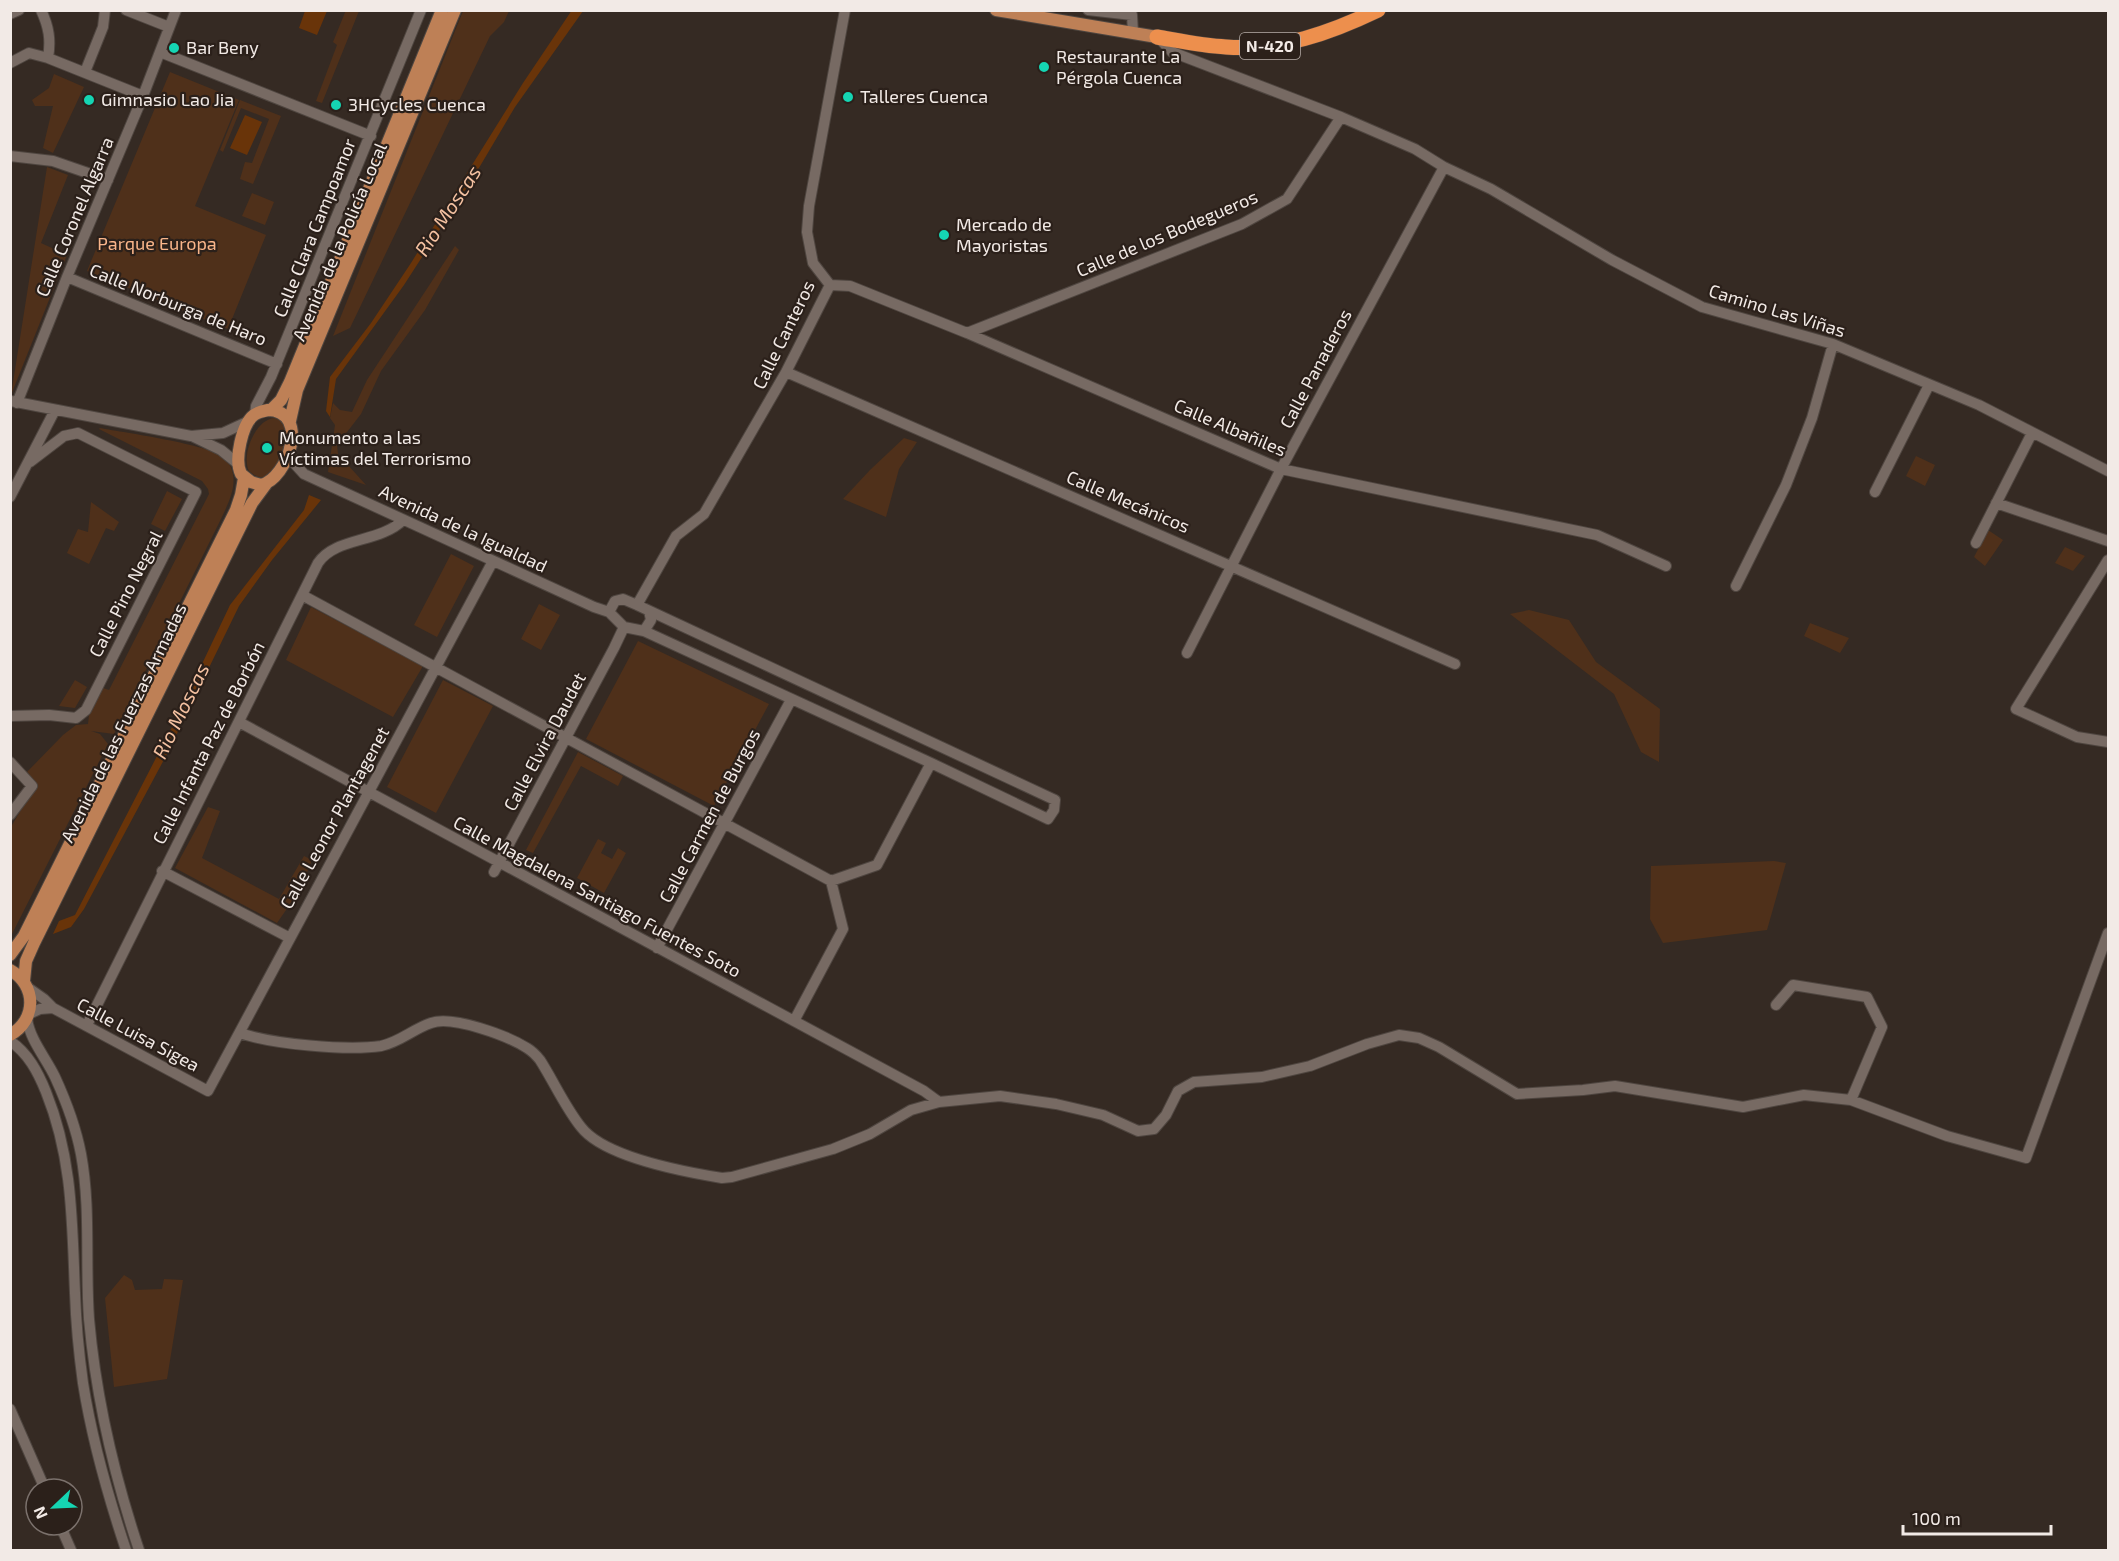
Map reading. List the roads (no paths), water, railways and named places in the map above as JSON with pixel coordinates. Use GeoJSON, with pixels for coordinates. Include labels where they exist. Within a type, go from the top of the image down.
{"type":"FeatureCollection","features":[{"type":"Feature","properties":{"kind":"highway","name":"N-420"},"geometry":{"type":"LineString","coordinates":[[1157,37],[1227,47],[1271,46],[1306,39],[1347,25],[1378,10]]}},
{"type":"Feature","properties":{"kind":"main road","name":"Avenida de la Policía Local"},"geometry":{"type":"LineString","coordinates":[[271,410],[280,400],[290,382],[442,10]]}},
{"type":"Feature","properties":{"kind":"main road","name":"Avenida de la Policía Local"},"geometry":{"type":"LineString","coordinates":[[290,421],[297,390],[455,10]]}},
{"type":"Feature","properties":{"kind":"main road"},"geometry":{"type":"LineString","coordinates":[[996,10],[1157,37]]}},
{"type":"Feature","properties":{"kind":"main road"},"geometry":{"type":"LineString","coordinates":[[271,410],[286,416],[290,421],[292,434],[283,464],[270,481],[256,484],[244,478],[238,469],[240,444],[252,418],[271,410]]}},
{"type":"Feature","properties":{"kind":"main road","name":"Avenida de las Fuerzas Armadas"},"geometry":{"type":"LineString","coordinates":[[10,955],[20,943],[34,916],[236,510],[244,478]]}},
{"type":"Feature","properties":{"kind":"main road","name":"Avenida de las Fuerzas Armadas"},"geometry":{"type":"LineString","coordinates":[[28,1017],[31,1002],[26,984],[26,961],[34,943],[252,503],[270,481]]}},
{"type":"Feature","properties":{"kind":"main road"},"geometry":{"type":"LineString","coordinates":[[10,970],[26,984]]}},
{"type":"Feature","properties":{"kind":"main road"},"geometry":{"type":"LineString","coordinates":[[10,1035],[20,1029],[28,1017]]}},
{"type":"Feature","properties":{"kind":"street"},"geometry":{"type":"LineString","coordinates":[[10,14],[19,10]]}},
{"type":"Feature","properties":{"kind":"street"},"geometry":{"type":"LineString","coordinates":[[41,10],[51,41],[48,58]]}},
{"type":"Feature","properties":{"kind":"street"},"geometry":{"type":"LineString","coordinates":[[85,72],[103,27],[105,10]]}},
{"type":"Feature","properties":{"kind":"street"},"geometry":{"type":"LineString","coordinates":[[126,10],[169,27]]}},
{"type":"Feature","properties":{"kind":"street","name":"Calle Coronel Algarra"},"geometry":{"type":"LineString","coordinates":[[14,402],[143,96],[176,10]]}},
{"type":"Feature","properties":{"kind":"street","name":"Calle Clara Campoamor"},"geometry":{"type":"LineString","coordinates":[[252,418],[256,405],[277,364],[419,15],[428,10]]}},
{"type":"Feature","properties":{"kind":"street","name":"Calle Canteros"},"geometry":{"type":"LineString","coordinates":[[638,605],[676,536],[704,514],[786,372],[830,285],[813,262],[807,232],[809,206],[844,10]]}},
{"type":"Feature","properties":{"kind":"street"},"geometry":{"type":"LineString","coordinates":[[1088,10],[1132,15],[1133,33]]}},
{"type":"Feature","properties":{"kind":"street","name":"Camino Las Viñas"},"geometry":{"type":"LineString","coordinates":[[1157,37],[1172,52],[1341,117],[1415,149],[1444,167],[1491,189],[1612,260],[1702,307],[1833,344],[1979,405],[2109,471]]}},
{"type":"Feature","properties":{"kind":"street"},"geometry":{"type":"LineString","coordinates":[[160,52],[371,136]]}},
{"type":"Feature","properties":{"kind":"street"},"geometry":{"type":"LineString","coordinates":[[10,63],[29,53],[48,58],[143,96]]}},
{"type":"Feature","properties":{"kind":"street","name":"Calle de los Bodegueros"},"geometry":{"type":"LineString","coordinates":[[967,333],[1242,224],[1287,199],[1341,117]]}},
{"type":"Feature","properties":{"kind":"street"},"geometry":{"type":"LineString","coordinates":[[10,156],[53,161],[108,180]]}},
{"type":"Feature","properties":{"kind":"street","name":"Calle Panaderos"},"geometry":{"type":"LineString","coordinates":[[1187,653],[1281,469],[1444,167]]}},
{"type":"Feature","properties":{"kind":"street","name":"Calle Norburga de Haro"},"geometry":{"type":"LineString","coordinates":[[67,277],[277,364]]}},
{"type":"Feature","properties":{"kind":"street","name":"Calle Albañiles"},"geometry":{"type":"LineString","coordinates":[[830,285],[850,286],[967,333],[1281,469],[1597,536],[1666,566]]}},
{"type":"Feature","properties":{"kind":"street"},"geometry":{"type":"LineString","coordinates":[[1736,586],[1786,485],[1812,417],[1833,344]]}},
{"type":"Feature","properties":{"kind":"street","name":"Calle Mecánicos"},"geometry":{"type":"LineString","coordinates":[[786,372],[1455,664]]}},
{"type":"Feature","properties":{"kind":"street"},"geometry":{"type":"LineString","coordinates":[[1875,492],[1929,385]]}},
{"type":"Feature","properties":{"kind":"street"},"geometry":{"type":"LineString","coordinates":[[14,402],[191,436],[221,450],[237,463]]}},
{"type":"Feature","properties":{"kind":"street"},"geometry":{"type":"LineString","coordinates":[[10,497],[55,411]]}},
{"type":"Feature","properties":{"kind":"street"},"geometry":{"type":"LineString","coordinates":[[27,465],[64,436],[78,433],[83,416]]}},
{"type":"Feature","properties":{"kind":"street"},"geometry":{"type":"LineString","coordinates":[[191,436],[223,433],[252,418]]}},
{"type":"Feature","properties":{"kind":"street","name":"Calle Pino Negral"},"geometry":{"type":"LineString","coordinates":[[10,716],[50,715],[76,718],[86,710],[196,492],[78,433]]}},
{"type":"Feature","properties":{"kind":"street"},"geometry":{"type":"LineString","coordinates":[[1976,543],[2032,433]]}},
{"type":"Feature","properties":{"kind":"street"},"geometry":{"type":"LineString","coordinates":[[289,448],[296,466],[304,474]]}},
{"type":"Feature","properties":{"kind":"street"},"geometry":{"type":"LineString","coordinates":[[270,481],[290,473],[304,474]]}},
{"type":"Feature","properties":{"kind":"street","name":"Avenida de la Igualdad"},"geometry":{"type":"LineString","coordinates":[[304,474],[609,612]]}},
{"type":"Feature","properties":{"kind":"street"},"geometry":{"type":"LineString","coordinates":[[1996,503],[2109,541]]}},
{"type":"Feature","properties":{"kind":"street","name":"Calle Infanta Paz de Borbón"},"geometry":{"type":"LineString","coordinates":[[87,1025],[318,563],[324,555],[391,530],[403,520]]}},
{"type":"Feature","properties":{"kind":"street"},"geometry":{"type":"LineString","coordinates":[[2109,560],[2016,709],[2078,737],[2109,742]]}},
{"type":"Feature","properties":{"kind":"street","name":"Calle Leonor Plantagenet"},"geometry":{"type":"LineString","coordinates":[[208,1091],[493,561]]}},
{"type":"Feature","properties":{"kind":"street"},"geometry":{"type":"LineString","coordinates":[[302,595],[831,881],[843,929],[794,1021]]}},
{"type":"Feature","properties":{"kind":"street"},"geometry":{"type":"LineString","coordinates":[[623,599],[649,611],[1055,800],[1054,810],[1048,819],[644,631],[624,627],[609,612],[615,601],[623,599]]}},
{"type":"Feature","properties":{"kind":"street"},"geometry":{"type":"LineString","coordinates":[[644,631],[651,620],[649,611]]}},
{"type":"Feature","properties":{"kind":"street","name":"Calle Elvira Daudet"},"geometry":{"type":"LineString","coordinates":[[496,867],[624,627]]}},
{"type":"Feature","properties":{"kind":"street","name":"Calle Carmen de Burgos"},"geometry":{"type":"LineString","coordinates":[[657,948],[791,700]]}},
{"type":"Feature","properties":{"kind":"street","name":"Calle Magdalena Santiago Fuentes Soto"},"geometry":{"type":"LineString","coordinates":[[239,722],[368,792],[496,867],[657,948],[924,1091],[939,1102]]}},
{"type":"Feature","properties":{"kind":"street"},"geometry":{"type":"LineString","coordinates":[[10,762],[32,786],[10,815]]}},
{"type":"Feature","properties":{"kind":"street"},"geometry":{"type":"LineString","coordinates":[[831,881],[877,865],[931,763]]}},
{"type":"Feature","properties":{"kind":"street"},"geometry":{"type":"LineString","coordinates":[[162,872],[290,938]]}},
{"type":"Feature","properties":{"kind":"street"},"geometry":{"type":"LineString","coordinates":[[240,1033],[259,1039],[310,1045],[368,1047],[395,1042],[431,1022],[454,1021],[510,1040],[532,1051],[540,1060],[581,1127],[598,1143],[623,1154],[722,1178],[833,1149],[870,1134],[911,1110],[939,1102],[1000,1096],[1103,1114],[1138,1131],[1154,1129],[1166,1115],[1178,1091],[1194,1082],[1262,1077],[1301,1068],[1399,1035],[1419,1038],[1439,1047],[1517,1094],[1615,1086],[1743,1107],[1804,1095],[1851,1100],[1947,1136],[2026,1158],[2109,933]]}},
{"type":"Feature","properties":{"kind":"street","name":"Calle Luisa Sigea"},"geometry":{"type":"LineString","coordinates":[[26,984],[53,1008],[208,1091]]}},
{"type":"Feature","properties":{"kind":"street"},"geometry":{"type":"LineString","coordinates":[[1776,1005],[1793,985],[1867,997],[1882,1027],[1851,1100]]}},
{"type":"Feature","properties":{"kind":"street","name":"Calle Luisa Sigea"},"geometry":{"type":"LineString","coordinates":[[28,1017],[40,1009],[53,1008]]}},
{"type":"Feature","properties":{"kind":"street"},"geometry":{"type":"LineString","coordinates":[[28,1017],[31,1034],[63,1096],[81,1154],[89,1318],[98,1391],[112,1459],[139,1551]]}},
{"type":"Feature","properties":{"kind":"street"},"geometry":{"type":"LineString","coordinates":[[10,1041],[22,1049],[33,1064],[50,1101],[61,1136],[70,1182],[76,1313],[83,1384],[100,1462],[126,1551]]}},
{"type":"Feature","properties":{"kind":"street"},"geometry":{"type":"LineString","coordinates":[[10,1409],[40,1477]]}},
{"type":"Feature","properties":{"kind":"street"},"geometry":{"type":"LineString","coordinates":[[65,1537],[71,1551]]}},
{"type":"Feature","properties":{"kind":"water","name":"Rio Moscas"},"geometry":{"type":"Polygon","coordinates":[[[572,10],[583,11],[515,107],[473,178],[404,285],[336,379],[330,417],[326,411],[330,377],[371,323],[411,263],[523,83],[572,10]]]}},
{"type":"Feature","properties":{"kind":"water"},"geometry":{"type":"Polygon","coordinates":[[[305,11],[327,11],[317,35],[299,28],[305,11]]]}},
{"type":"Feature","properties":{"kind":"water"},"geometry":{"type":"Polygon","coordinates":[[[245,115],[262,122],[247,155],[230,148],[245,115]]]}},
{"type":"Feature","properties":{"kind":"water","name":"Rio Moscas"},"geometry":{"type":"Polygon","coordinates":[[[309,495],[321,500],[272,560],[239,606],[167,754],[84,909],[71,927],[53,934],[59,921],[75,915],[173,725],[230,605],[304,510],[309,495]]]}},
{"type":"Feature","properties":{"kind":"place","name":"Bar Beny"},"geometry":{"type":"Point","coordinates":[174,48]}},
{"type":"Feature","properties":{"kind":"place","name":"Restaurante La Pérgola Cuenca"},"geometry":{"type":"Point","coordinates":[1044,67]}},
{"type":"Feature","properties":{"kind":"place","name":"Talleres Cuenca"},"geometry":{"type":"Point","coordinates":[848,97]}},
{"type":"Feature","properties":{"kind":"place","name":"Gimnasio Lao Jia"},"geometry":{"type":"Point","coordinates":[89,100]}},
{"type":"Feature","properties":{"kind":"place","name":"3HCycles Cuenca"},"geometry":{"type":"Point","coordinates":[336,105]}},
{"type":"Feature","properties":{"kind":"place","name":"Mercado de Mayoristas"},"geometry":{"type":"Point","coordinates":[944,235]}},
{"type":"Feature","properties":{"kind":"place","name":"Monumento a las Víctimas del Terrorismo"},"geometry":{"type":"Point","coordinates":[267,448]}},
{"type":"Feature","properties":{"kind":"park label","name":"Parque Europa"},"geometry":{"type":"Point","coordinates":[157,244]}}]}
